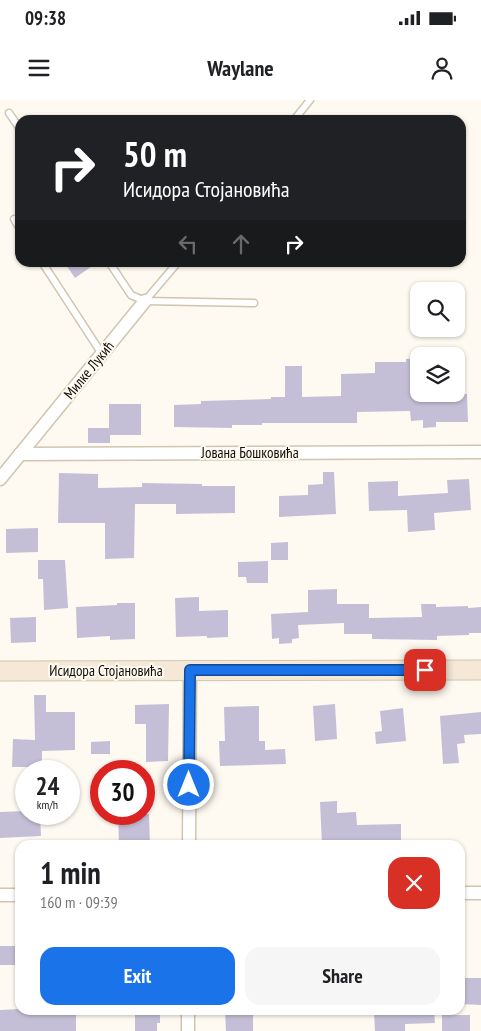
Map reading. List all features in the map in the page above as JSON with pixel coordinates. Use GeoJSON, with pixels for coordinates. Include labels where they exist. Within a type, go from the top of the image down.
{"type":"FeatureCollection","features":[{"type":"Feature","properties":{"kind":"street","name":"Милке Лукић"},"geometry":{"type":"LineString","coordinates":[[0,479],[145,301]]}},
{"type":"Feature","properties":{"kind":"street","name":"Јована Бошковића"},"geometry":{"type":"LineString","coordinates":[[20,454],[481,452]]}},
{"type":"Feature","properties":{"kind":"street"},"geometry":{"type":"LineString","coordinates":[[189,840],[190,670]]}},
{"type":"Feature","properties":{"kind":"street","name":"Исидора Стојановића"},"geometry":{"type":"LineString","coordinates":[[0,671],[481,670]]}},
{"type":"Feature","properties":{"kind":"street"},"geometry":{"type":"LineString","coordinates":[[465,893],[481,893]]}},
{"type":"Feature","properties":{"kind":"street"},"geometry":{"type":"LineString","coordinates":[[0,895],[15,895]]}},
{"type":"Feature","properties":{"kind":"street"},"geometry":{"type":"LineString","coordinates":[[188,1015],[188,1031]]}},
{"type":"Feature","properties":{"kind":"lane"},"geometry":{"type":"LineString","coordinates":[[298,115],[310,100]]}},
{"type":"Feature","properties":{"kind":"lane"},"geometry":{"type":"LineString","coordinates":[[9,113],[15,122]]}},
{"type":"Feature","properties":{"kind":"lane"},"geometry":{"type":"LineString","coordinates":[[45,267],[102,354]]}},
{"type":"Feature","properties":{"kind":"lane"},"geometry":{"type":"LineString","coordinates":[[112,267],[131,295],[145,301],[254,303]]}},
{"type":"Feature","properties":{"kind":"lane","name":"Милке Лукић"},"geometry":{"type":"LineString","coordinates":[[145,301],[174,267]]}},
{"type":"Feature","properties":{"kind":"building"},"geometry":{"type":"Polygon","coordinates":[[[67,267],[91,267],[75,278],[67,267]]]}},
{"type":"Feature","properties":{"kind":"building"},"geometry":{"type":"Polygon","coordinates":[[[406,359],[410,359],[410,402],[465,402],[465,394],[467,394],[468,422],[436,422],[436,427],[423,428],[423,420],[411,421],[410,411],[357,412],[357,423],[262,423],[262,425],[232,425],[232,428],[174,427],[174,405],[201,404],[201,401],[285,397],[285,366],[302,366],[302,397],[341,396],[341,374],[375,373],[375,362],[406,362],[406,359]]]}},
{"type":"Feature","properties":{"kind":"building"},"geometry":{"type":"Polygon","coordinates":[[[109,404],[141,404],[141,435],[110,435],[110,443],[88,443],[88,428],[109,428],[109,404]]]}},
{"type":"Feature","properties":{"kind":"building"},"geometry":{"type":"Polygon","coordinates":[[[323,472],[334,472],[336,514],[279,517],[279,496],[308,495],[308,485],[323,484],[323,472]]]}},
{"type":"Feature","properties":{"kind":"building"},"geometry":{"type":"Polygon","coordinates":[[[59,473],[98,474],[98,488],[142,487],[142,483],[235,486],[235,513],[176,514],[176,504],[135,504],[134,558],[105,559],[105,523],[58,523],[59,473]]]}},
{"type":"Feature","properties":{"kind":"building"},"geometry":{"type":"Polygon","coordinates":[[[469,479],[471,510],[434,513],[435,530],[408,532],[407,510],[369,511],[368,482],[398,481],[398,496],[448,493],[447,480],[469,479]]]}},
{"type":"Feature","properties":{"kind":"building"},"geometry":{"type":"Polygon","coordinates":[[[38,528],[38,552],[6,553],[6,529],[38,528]]]}},
{"type":"Feature","properties":{"kind":"building"},"geometry":{"type":"Polygon","coordinates":[[[288,542],[288,560],[271,560],[271,543],[288,542]]]}},
{"type":"Feature","properties":{"kind":"building"},"geometry":{"type":"Polygon","coordinates":[[[38,560],[65,560],[68,608],[44,610],[43,579],[38,579],[38,560]]]}},
{"type":"Feature","properties":{"kind":"building"},"geometry":{"type":"Polygon","coordinates":[[[268,561],[268,583],[247,583],[246,577],[238,577],[238,562],[268,561]]]}},
{"type":"Feature","properties":{"kind":"building"},"geometry":{"type":"Polygon","coordinates":[[[337,589],[337,604],[369,604],[369,618],[422,617],[421,604],[436,604],[436,607],[481,607],[481,633],[437,636],[437,640],[372,639],[372,634],[344,634],[344,623],[298,625],[299,638],[292,639],[292,643],[279,644],[279,638],[272,639],[271,614],[308,612],[308,590],[337,589]]]}},
{"type":"Feature","properties":{"kind":"building"},"geometry":{"type":"Polygon","coordinates":[[[199,597],[199,611],[228,610],[228,637],[176,637],[175,598],[199,597]]]}},
{"type":"Feature","properties":{"kind":"building"},"geometry":{"type":"Polygon","coordinates":[[[117,603],[135,603],[135,639],[110,640],[110,636],[77,638],[76,607],[117,605],[117,603]]]}},
{"type":"Feature","properties":{"kind":"building"},"geometry":{"type":"Polygon","coordinates":[[[36,617],[36,642],[11,643],[10,618],[36,617]]]}},
{"type":"Feature","properties":{"kind":"building"},"geometry":{"type":"Polygon","coordinates":[[[34,695],[46,695],[46,712],[75,712],[75,750],[42,751],[42,760],[15,760],[15,767],[12,767],[13,739],[35,740],[34,695]]]}},
{"type":"Feature","properties":{"kind":"building"},"geometry":{"type":"Polygon","coordinates":[[[169,704],[168,761],[146,760],[146,724],[135,724],[135,705],[169,704]]]}},
{"type":"Feature","properties":{"kind":"building"},"geometry":{"type":"Polygon","coordinates":[[[335,704],[337,739],[315,741],[313,706],[335,704]]]}},
{"type":"Feature","properties":{"kind":"building"},"geometry":{"type":"Polygon","coordinates":[[[259,706],[259,741],[265,741],[265,750],[285,749],[286,764],[220,766],[219,741],[225,741],[224,707],[259,706]]]}},
{"type":"Feature","properties":{"kind":"building"},"geometry":{"type":"Polygon","coordinates":[[[403,708],[406,741],[376,744],[375,732],[382,731],[380,711],[403,708]]]}},
{"type":"Feature","properties":{"kind":"building"},"geometry":{"type":"Polygon","coordinates":[[[481,712],[481,734],[464,735],[465,743],[457,744],[459,763],[443,764],[440,716],[481,712]]]}},
{"type":"Feature","properties":{"kind":"building"},"geometry":{"type":"Polygon","coordinates":[[[110,741],[110,754],[91,754],[91,742],[110,741]]]}},
{"type":"Feature","properties":{"kind":"building"},"geometry":{"type":"Polygon","coordinates":[[[337,801],[337,813],[356,812],[357,825],[401,824],[401,840],[322,840],[320,802],[337,801]]]}},
{"type":"Feature","properties":{"kind":"building"},"geometry":{"type":"Polygon","coordinates":[[[15,811],[15,825],[40,825],[41,836],[0,838],[0,812],[15,811]]]}},
{"type":"Feature","properties":{"kind":"building"},"geometry":{"type":"Polygon","coordinates":[[[118,825],[149,825],[150,840],[119,840],[118,825]]]}},
{"type":"Feature","properties":{"kind":"building"},"geometry":{"type":"Polygon","coordinates":[[[0,946],[15,946],[15,965],[0,965],[0,946]]]}},
{"type":"Feature","properties":{"kind":"building"},"geometry":{"type":"Polygon","coordinates":[[[465,978],[481,978],[481,1005],[465,1004],[465,978]]]}},
{"type":"Feature","properties":{"kind":"building"},"geometry":{"type":"Polygon","coordinates":[[[15,1009],[15,1015],[76,1015],[76,1031],[0,1031],[0,1010],[15,1009]]]}},
{"type":"Feature","properties":{"kind":"building"},"geometry":{"type":"Polygon","coordinates":[[[135,1015],[160,1015],[157,1031],[135,1031],[135,1015]]]}},
{"type":"Feature","properties":{"kind":"building"},"geometry":{"type":"Polygon","coordinates":[[[225,1015],[253,1015],[253,1031],[226,1031],[225,1015]]]}},
{"type":"Feature","properties":{"kind":"building"},"geometry":{"type":"Polygon","coordinates":[[[374,1015],[434,1015],[435,1023],[405,1024],[405,1031],[375,1031],[374,1015]]]}},
{"type":"Feature","properties":{"kind":"building"},"geometry":{"type":"Polygon","coordinates":[[[442,1015],[470,1015],[470,1031],[442,1031],[442,1015]]]}},
{"type":"Feature","properties":{"kind":"route"},"geometry":{"type":"LineString","coordinates":[[189,785],[190,670],[425,670]]}}]}
